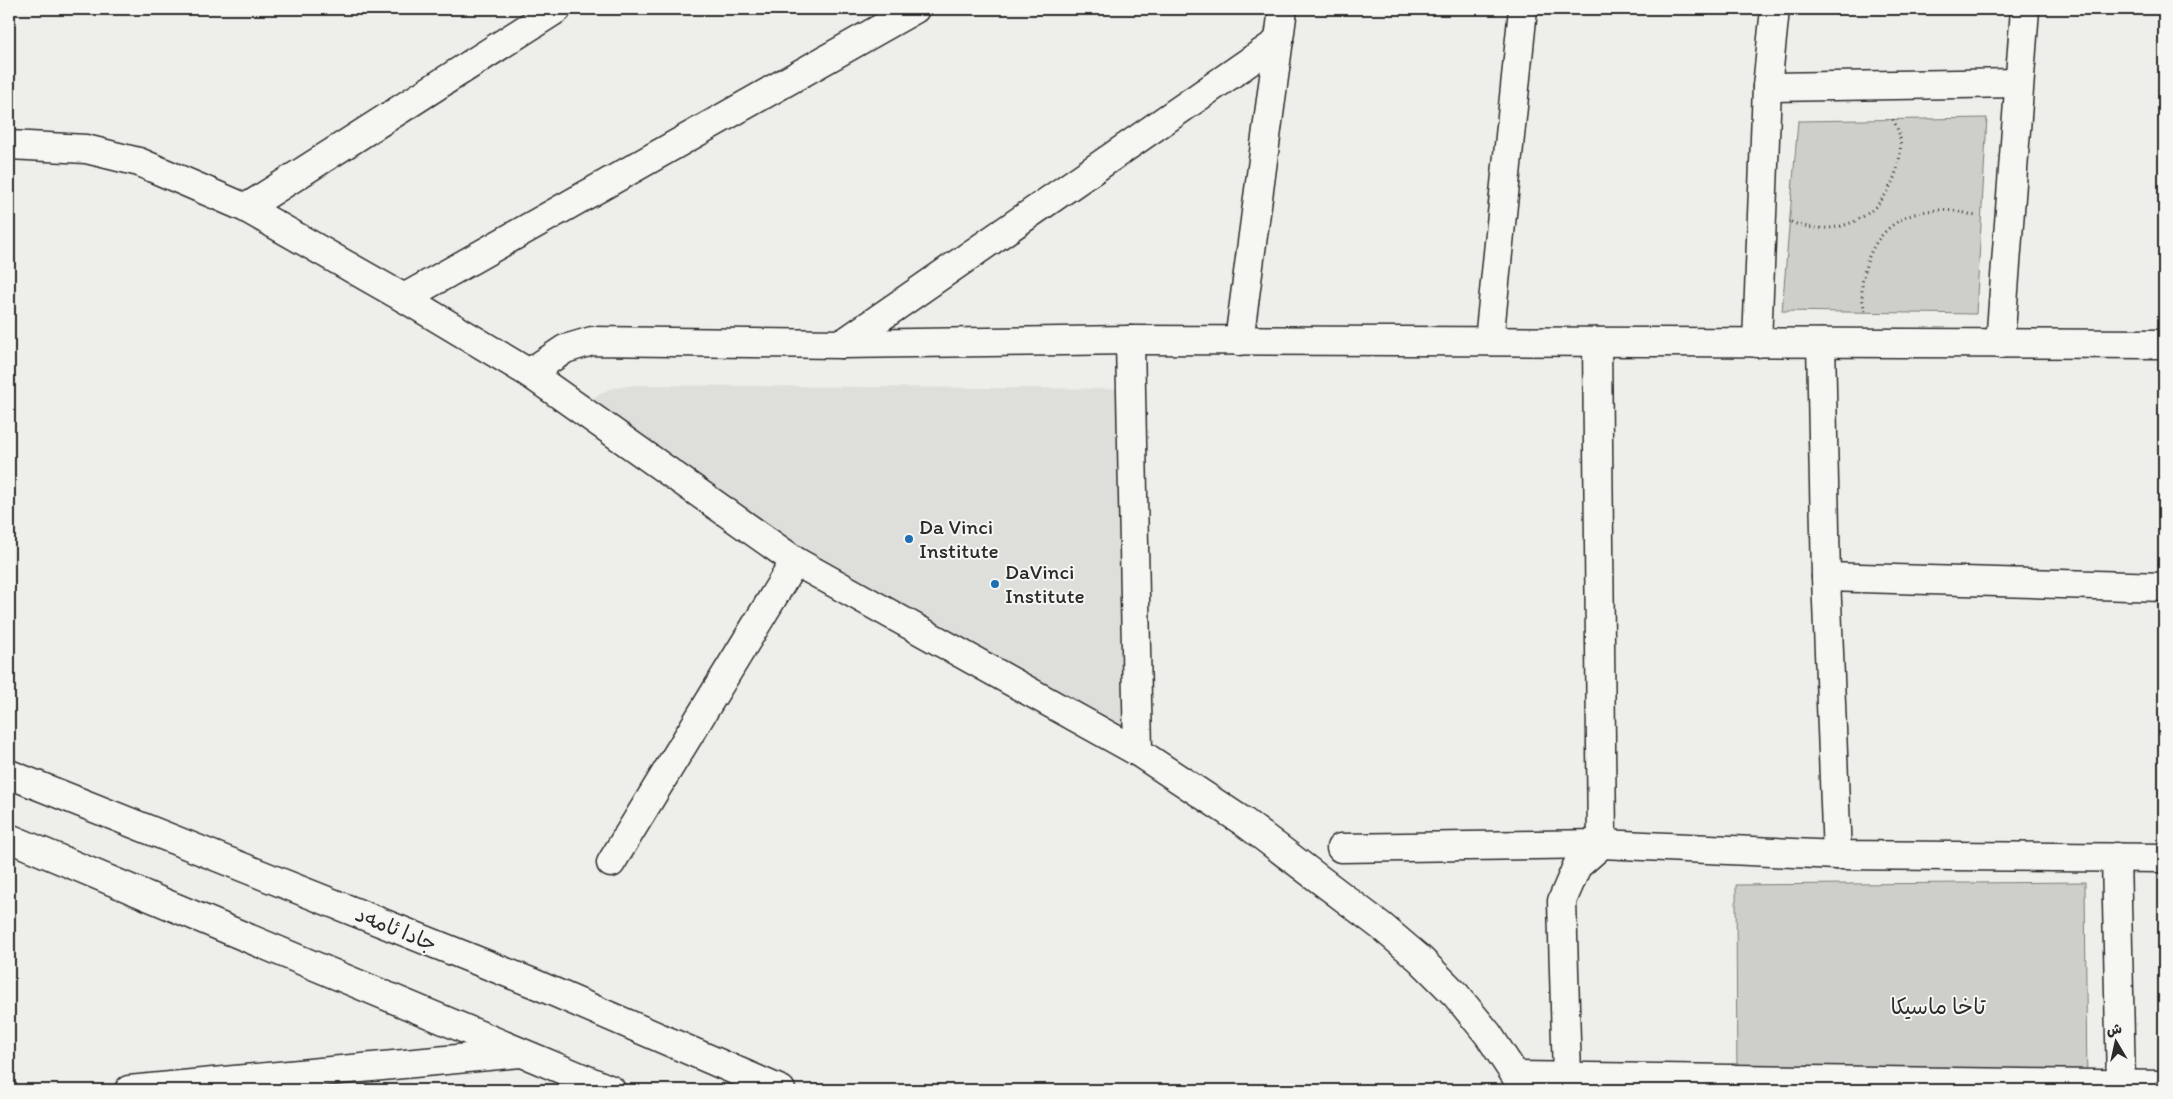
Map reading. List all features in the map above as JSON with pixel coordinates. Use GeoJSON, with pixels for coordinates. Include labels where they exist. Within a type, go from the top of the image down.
{"type":"FeatureCollection","features":[{"type":"Feature","properties":{"kind":"street"},"geometry":{"type":"LineString","coordinates":[[246,208],[557,9]]}},
{"type":"Feature","properties":{"kind":"street"},"geometry":{"type":"LineString","coordinates":[[404,298],[916,9]]}},
{"type":"Feature","properties":{"kind":"street"},"geometry":{"type":"LineString","coordinates":[[1239,341],[1283,9]]}},
{"type":"Feature","properties":{"kind":"street"},"geometry":{"type":"LineString","coordinates":[[1489,341],[1523,9]]}},
{"type":"Feature","properties":{"kind":"street"},"geometry":{"type":"LineString","coordinates":[[1757,342],[1767,87],[1775,9]]}},
{"type":"Feature","properties":{"kind":"street"},"geometry":{"type":"LineString","coordinates":[[2000,344],[2025,9]]}},
{"type":"Feature","properties":{"kind":"street"},"geometry":{"type":"LineString","coordinates":[[842,344],[1279,41]]}},
{"type":"Feature","properties":{"kind":"street"},"geometry":{"type":"LineString","coordinates":[[1767,87],[2019,83]]}},
{"type":"Feature","properties":{"kind":"street"},"geometry":{"type":"LineString","coordinates":[[9,145],[86,149],[139,162],[246,208],[404,298],[529,373],[795,561],[1138,752],[1244,822],[1381,926],[1420,959],[1472,1014],[1521,1083],[1567,1077],[2164,1085]]}},
{"type":"Feature","properties":{"kind":"street"},"geometry":{"type":"LineString","coordinates":[[529,373],[565,349],[592,341],[842,344],[1130,340],[2164,344]]}},
{"type":"Feature","properties":{"kind":"street"},"geometry":{"type":"LineString","coordinates":[[1130,340],[1138,752]]}},
{"type":"Feature","properties":{"kind":"street"},"geometry":{"type":"LineString","coordinates":[[1567,1077],[1562,901],[1577,866],[1602,844],[1597,342]]}},
{"type":"Feature","properties":{"kind":"street"},"geometry":{"type":"LineString","coordinates":[[1821,343],[1826,577],[1837,855]]}},
{"type":"Feature","properties":{"kind":"street"},"geometry":{"type":"LineString","coordinates":[[611,863],[795,561]]}},
{"type":"Feature","properties":{"kind":"street"},"geometry":{"type":"LineString","coordinates":[[1826,577],[2164,587]]}},
{"type":"Feature","properties":{"kind":"street","name":"جادا ئامەد"},"geometry":{"type":"LineString","coordinates":[[9,774],[533,983],[781,1090]]}},
{"type":"Feature","properties":{"kind":"street"},"geometry":{"type":"LineString","coordinates":[[9,838],[611,1090]]}},
{"type":"Feature","properties":{"kind":"street"},"geometry":{"type":"LineString","coordinates":[[1341,848],[1602,844],[1837,855],[2164,858]]}},
{"type":"Feature","properties":{"kind":"street"},"geometry":{"type":"LineString","coordinates":[[2116,857],[2121,1083]]}},
{"type":"Feature","properties":{"kind":"street"},"geometry":{"type":"LineString","coordinates":[[129,1090],[520,1053]]}},
{"type":"Feature","properties":{"kind":"path"},"geometry":{"type":"LineString","coordinates":[[1762,205],[1781,218],[1805,228],[1831,229],[1856,221],[1878,206],[1892,185],[1900,160],[1899,134],[1890,113],[1900,112]]}},
{"type":"Feature","properties":{"kind":"path"},"geometry":{"type":"LineString","coordinates":[[1868,319],[1864,307],[1862,281],[1868,256],[1882,234],[1903,218],[1928,209],[1954,210],[1982,219]]}},
{"type":"Feature","properties":{"kind":"shaded area"},"geometry":{"type":"Polygon","coordinates":[[[1987,118],[1976,314],[1782,311],[1798,121],[1987,118]]]}},
{"type":"Feature","properties":{"kind":"shaded area","name":"DaVinci Institute"},"geometry":{"type":"Polygon","coordinates":[[[634,385],[1133,389],[1135,756],[576,413],[590,400],[609,389],[634,385]]]}},
{"type":"Feature","properties":{"kind":"shaded area"},"geometry":{"type":"Polygon","coordinates":[[[2085,882],[2087,1090],[1737,1090],[1736,885],[2085,882]]]}},
{"type":"Feature","properties":{"kind":"place","name":"Da Vinci Institute"},"geometry":{"type":"Point","coordinates":[909,539]}},
{"type":"Feature","properties":{"kind":"place","name":"DaVinci Institute"},"geometry":{"type":"Point","coordinates":[995,584]}},
{"type":"Feature","properties":{"kind":"district","name":"تاخا ماسیکا"},"geometry":{"type":"Point","coordinates":[1938,1006]}}]}
